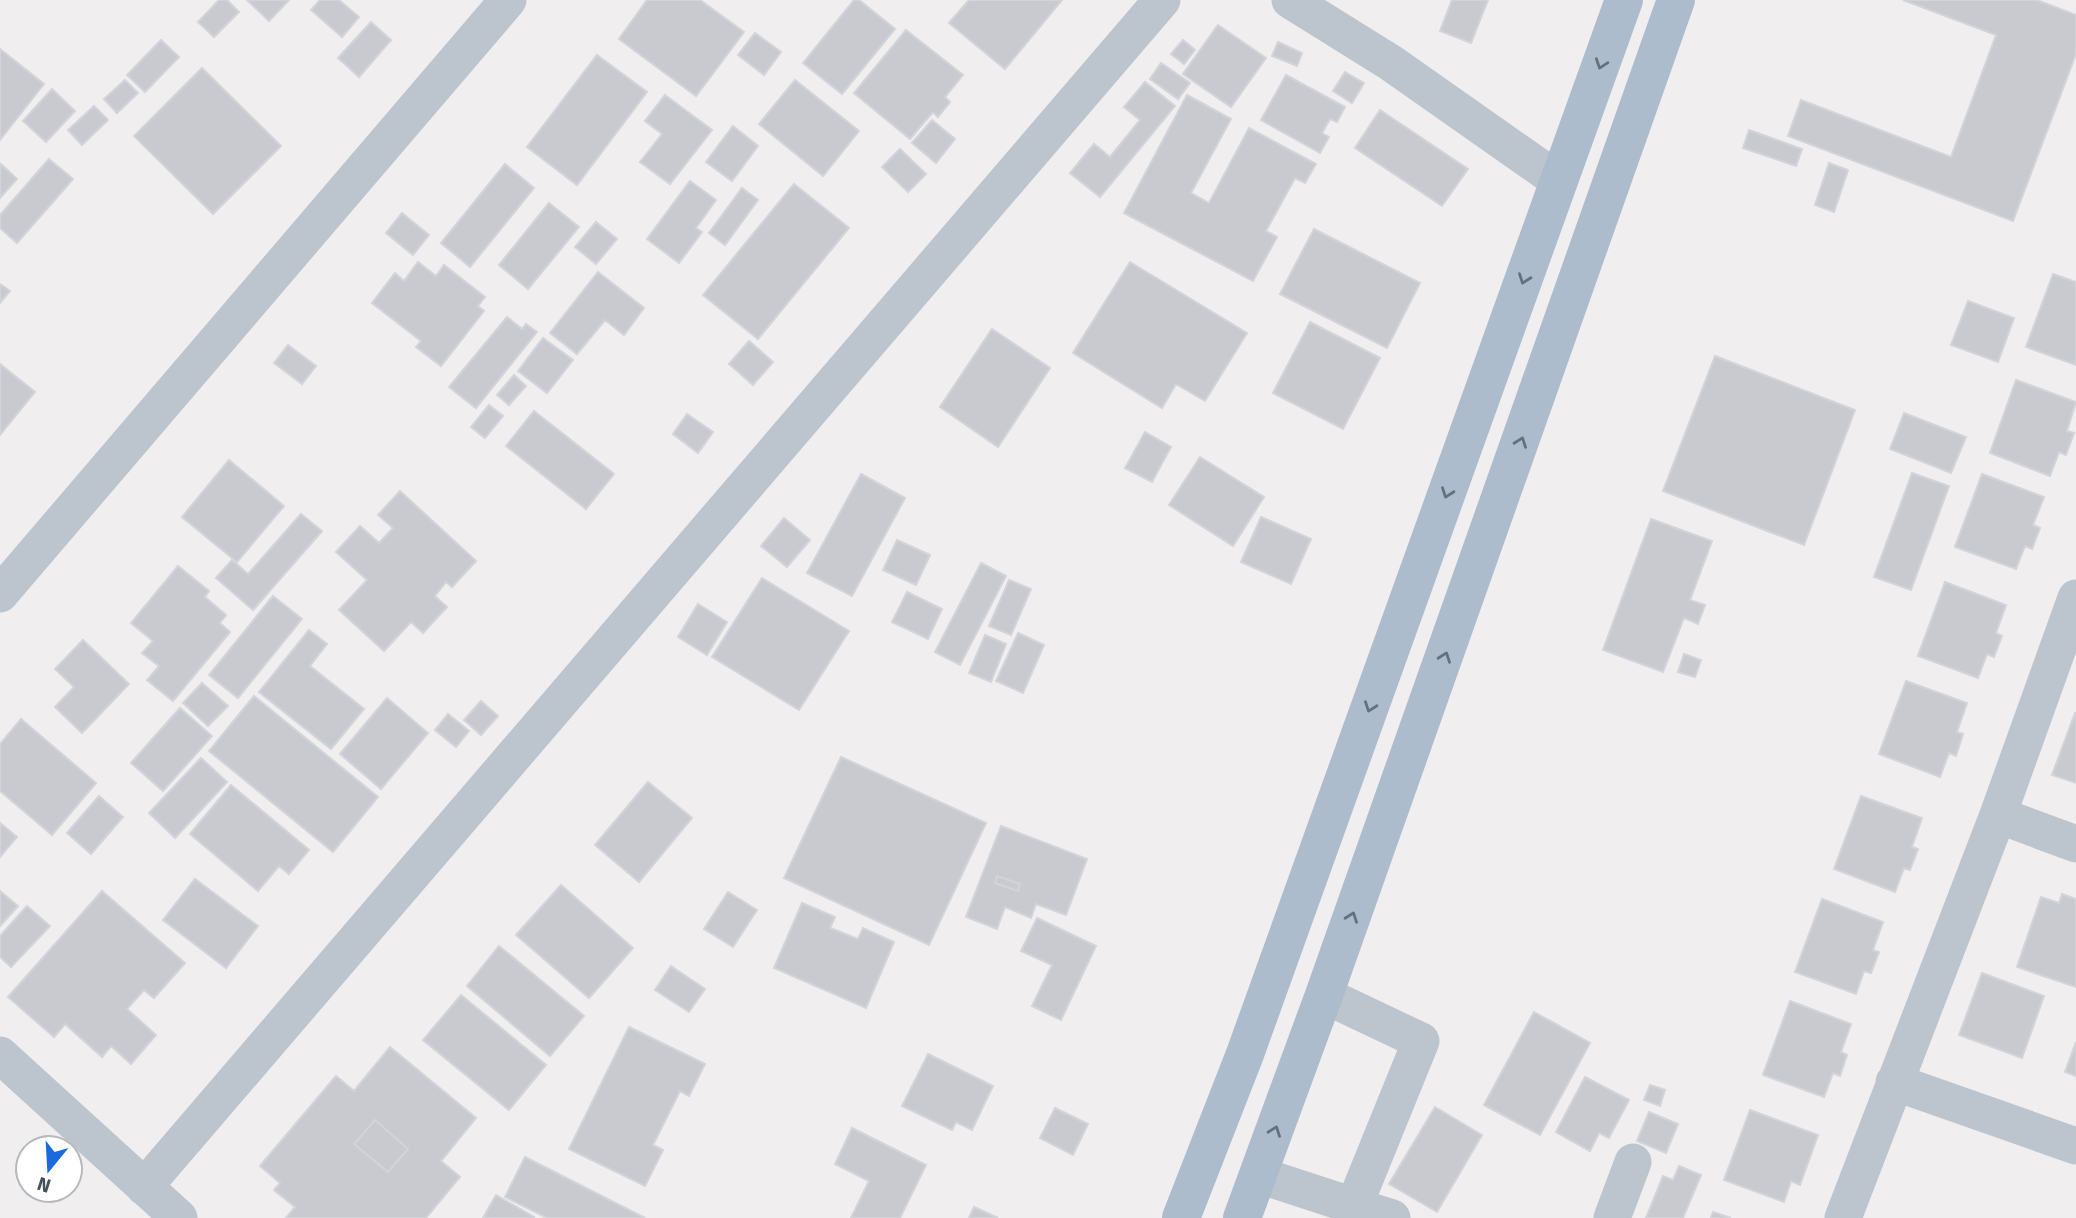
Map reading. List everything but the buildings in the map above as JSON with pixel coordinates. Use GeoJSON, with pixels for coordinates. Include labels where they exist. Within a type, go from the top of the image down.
{"type":"FeatureCollection","features":[{"type":"Feature","properties":{"kind":"main road"},"geometry":{"type":"LineString","coordinates":[[1181,1218],[1254,1028],[1623,0]]}},
{"type":"Feature","properties":{"kind":"main road"},"geometry":{"type":"LineString","coordinates":[[1242,1218],[1324,995],[1676,0]]}},
{"type":"Feature","properties":{"kind":"street"},"geometry":{"type":"LineString","coordinates":[[0,594],[508,0]]}},
{"type":"Feature","properties":{"kind":"street"},"geometry":{"type":"LineString","coordinates":[[145,1187],[1162,0]]}},
{"type":"Feature","properties":{"kind":"street"},"geometry":{"type":"LineString","coordinates":[[1290,0],[1391,63],[1559,181]]}},
{"type":"Feature","properties":{"kind":"street"},"geometry":{"type":"LineString","coordinates":[[1843,1218],[1998,815],[2076,598]]}},
{"type":"Feature","properties":{"kind":"street"},"geometry":{"type":"LineString","coordinates":[[1998,815],[2076,844]]}},
{"type":"Feature","properties":{"kind":"street"},"geometry":{"type":"LineString","coordinates":[[1324,995],[1421,1041],[1354,1206]]}},
{"type":"Feature","properties":{"kind":"street"},"geometry":{"type":"LineString","coordinates":[[0,1055],[179,1218]]}},
{"type":"Feature","properties":{"kind":"street"},"geometry":{"type":"LineString","coordinates":[[1894,1082],[2076,1146]]}},
{"type":"Feature","properties":{"kind":"street"},"geometry":{"type":"LineString","coordinates":[[1612,1218],[1633,1162]]}},
{"type":"Feature","properties":{"kind":"street"},"geometry":{"type":"LineString","coordinates":[[1259,1175],[1392,1218]]}}]}
